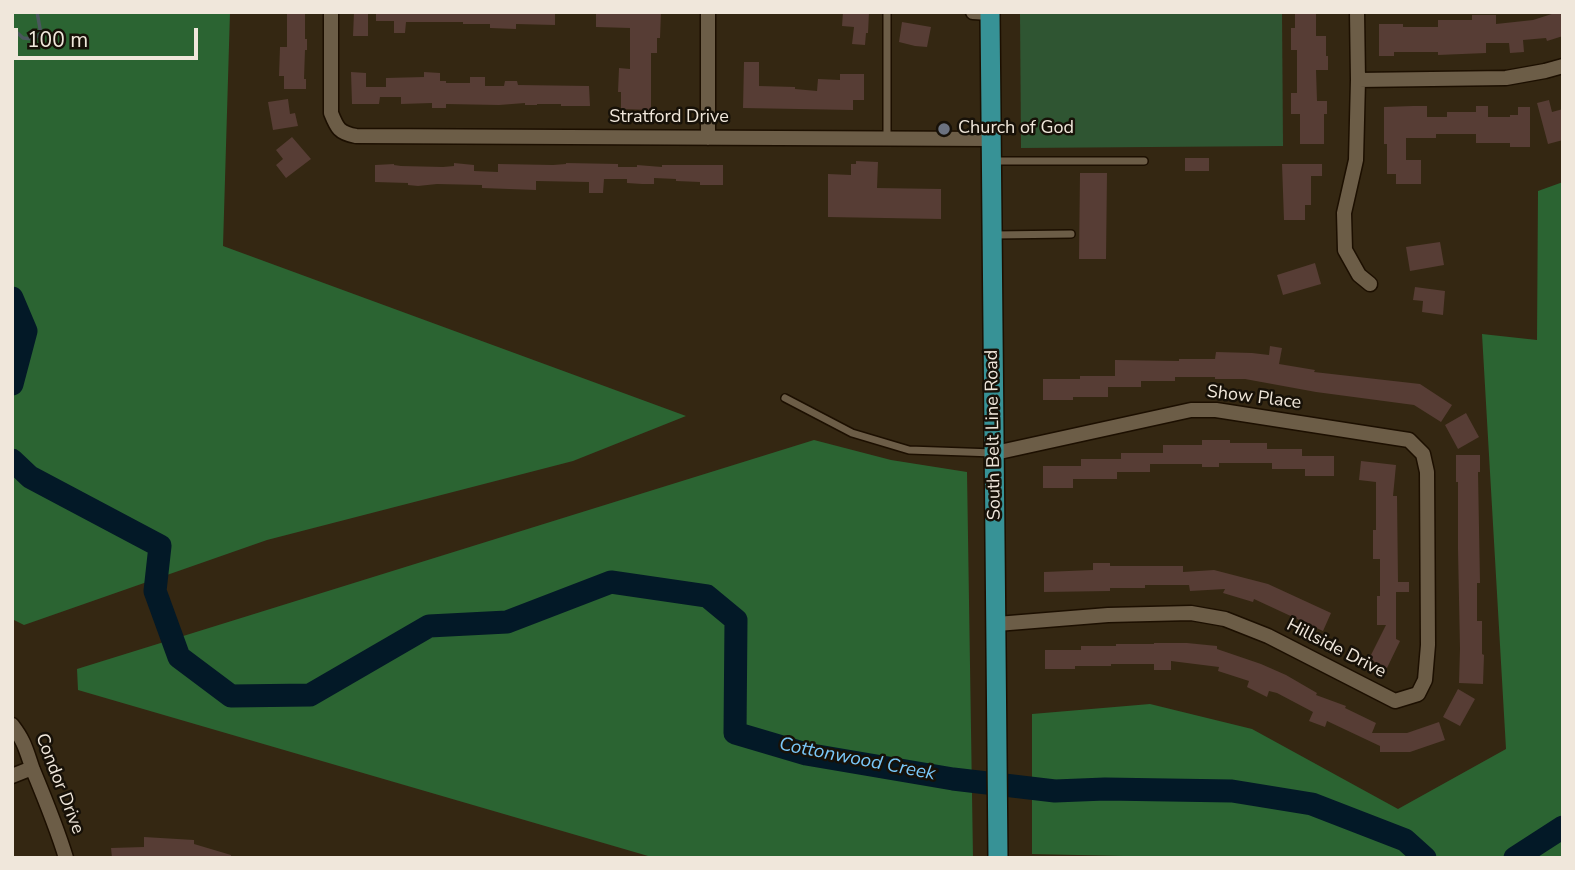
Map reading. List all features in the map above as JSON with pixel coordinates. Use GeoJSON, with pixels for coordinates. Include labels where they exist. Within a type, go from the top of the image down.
{"type":"FeatureCollection","features":[{"type":"Feature","properties":{"kind":"main road","name":"South Belt Line Road"},"geometry":{"type":"LineString","coordinates":[[984,13],[991,139],[998,858]]}},
{"type":"Feature","properties":{"kind":"street","name":"Stratford Drive"},"geometry":{"type":"LineString","coordinates":[[331,12],[331,113],[337,128],[356,136],[991,139]]}},
{"type":"Feature","properties":{"kind":"street"},"geometry":{"type":"LineString","coordinates":[[708,12],[708,138]]}},
{"type":"Feature","properties":{"kind":"street"},"geometry":{"type":"LineString","coordinates":[[1357,12],[1356,160],[1344,213],[1345,250],[1359,275],[1370,284]]}},
{"type":"Feature","properties":{"kind":"street"},"geometry":{"type":"LineString","coordinates":[[1358,80],[1506,78],[1563,65]]}},
{"type":"Feature","properties":{"kind":"street","name":"Show Place"},"geometry":{"type":"LineString","coordinates":[[995,453],[1191,410],[1216,410],[1409,440],[1423,454]]}},
{"type":"Feature","properties":{"kind":"street","name":"Hillside Drive"},"geometry":{"type":"LineString","coordinates":[[997,624],[1108,615],[1191,613],[1225,619],[1268,636],[1395,701],[1418,694],[1425,680],[1428,645],[1427,472],[1423,454]]}},
{"type":"Feature","properties":{"kind":"street","name":"Condor Drive"},"geometry":{"type":"LineString","coordinates":[[12,725],[24,740],[66,858]]}},
{"type":"Feature","properties":{"kind":"street"},"geometry":{"type":"LineString","coordinates":[[12,776],[32,768]]}},
{"type":"Feature","properties":{"kind":"lane"},"geometry":{"type":"LineString","coordinates":[[887,12],[887,138]]}},
{"type":"Feature","properties":{"kind":"lane"},"geometry":{"type":"LineString","coordinates":[[991,161],[1144,161]]}},
{"type":"Feature","properties":{"kind":"lane"},"geometry":{"type":"LineString","coordinates":[[992,235],[1071,234]]}},
{"type":"Feature","properties":{"kind":"lane"},"geometry":{"type":"LineString","coordinates":[[785,398],[852,433],[909,450],[995,453]]}},
{"type":"Feature","properties":{"kind":"green space"},"geometry":{"type":"Polygon","coordinates":[[[12,12],[230,12],[223,246],[686,416],[573,461],[267,540],[24,625],[12,619],[12,12]]]}},
{"type":"Feature","properties":{"kind":"green space"},"geometry":{"type":"Polygon","coordinates":[[[1020,12],[1282,12],[1283,146],[1021,148],[1020,12]]]}},
{"type":"Feature","properties":{"kind":"green space"},"geometry":{"type":"Polygon","coordinates":[[[1563,182],[1563,858],[1123,858],[1032,854],[1032,714],[1150,704],[1252,729],[1398,809],[1506,749],[1482,334],[1537,340],[1538,191],[1563,182]]]}},
{"type":"Feature","properties":{"kind":"green space"},"geometry":{"type":"Polygon","coordinates":[[[814,440],[891,460],[967,472],[973,858],[655,858],[78,690],[77,669],[814,440]]]}},
{"type":"Feature","properties":{"kind":"building"},"geometry":{"type":"Polygon","coordinates":[[[287,12],[305,12],[306,89],[284,89],[284,76],[279,76],[280,47],[287,47],[287,12]]]}},
{"type":"Feature","properties":{"kind":"building"},"geometry":{"type":"Polygon","coordinates":[[[354,12],[368,12],[368,36],[353,36],[354,12]]]}},
{"type":"Feature","properties":{"kind":"building"},"geometry":{"type":"Polygon","coordinates":[[[376,12],[555,12],[555,25],[516,24],[516,29],[490,28],[490,24],[463,22],[406,22],[405,33],[394,33],[394,21],[376,21],[376,12]]]}},
{"type":"Feature","properties":{"kind":"building"},"geometry":{"type":"Polygon","coordinates":[[[596,12],[661,12],[657,53],[651,53],[651,110],[621,109],[621,92],[618,92],[619,68],[630,69],[630,28],[596,27],[596,12]]]}},
{"type":"Feature","properties":{"kind":"building"},"geometry":{"type":"Polygon","coordinates":[[[843,12],[869,12],[865,45],[852,44],[854,27],[842,26],[843,12]]]}},
{"type":"Feature","properties":{"kind":"building"},"geometry":{"type":"Polygon","coordinates":[[[1295,12],[1316,12],[1316,36],[1326,36],[1328,70],[1316,70],[1317,101],[1327,101],[1324,144],[1300,144],[1300,114],[1291,114],[1291,93],[1297,93],[1297,50],[1291,50],[1291,28],[1295,28],[1295,12]]]}},
{"type":"Feature","properties":{"kind":"building"},"geometry":{"type":"Polygon","coordinates":[[[1558,12],[1563,20],[1563,36],[1547,41],[1546,38],[1523,40],[1524,52],[1510,53],[1509,43],[1486,43],[1486,53],[1438,55],[1438,52],[1394,52],[1394,56],[1379,56],[1379,24],[1438,27],[1438,20],[1472,20],[1472,15],[1496,15],[1496,24],[1533,20],[1558,12]]]}},
{"type":"Feature","properties":{"kind":"building"},"geometry":{"type":"Polygon","coordinates":[[[902,22],[931,27],[927,47],[899,42],[902,22]]]}},
{"type":"Feature","properties":{"kind":"building"},"geometry":{"type":"Polygon","coordinates":[[[744,62],[759,62],[759,86],[817,91],[818,79],[840,80],[840,74],[864,74],[864,100],[853,100],[853,110],[743,108],[744,62]]]}},
{"type":"Feature","properties":{"kind":"building"},"geometry":{"type":"Polygon","coordinates":[[[351,72],[366,73],[366,87],[386,87],[386,78],[424,77],[424,72],[440,73],[440,81],[446,83],[470,83],[470,77],[485,77],[485,86],[504,86],[505,81],[517,81],[518,85],[589,86],[590,106],[446,104],[446,108],[432,108],[432,103],[401,104],[401,97],[380,97],[379,104],[352,104],[351,72]]]}},
{"type":"Feature","properties":{"kind":"building"},"geometry":{"type":"Polygon","coordinates":[[[288,99],[290,114],[295,113],[298,126],[273,130],[268,102],[288,99]]]}},
{"type":"Feature","properties":{"kind":"building"},"geometry":{"type":"Polygon","coordinates":[[[1549,100],[1552,112],[1563,109],[1563,140],[1548,144],[1537,103],[1549,100]]]}},
{"type":"Feature","properties":{"kind":"building"},"geometry":{"type":"Polygon","coordinates":[[[1427,106],[1427,117],[1447,117],[1447,112],[1476,112],[1476,106],[1488,106],[1488,117],[1510,117],[1518,115],[1518,107],[1530,107],[1530,147],[1510,147],[1510,143],[1476,143],[1476,134],[1436,134],[1436,138],[1406,138],[1406,160],[1421,160],[1421,184],[1396,184],[1396,174],[1387,174],[1384,107],[1427,106]]]}},
{"type":"Feature","properties":{"kind":"building"},"geometry":{"type":"Polygon","coordinates":[[[292,137],[311,159],[286,178],[276,165],[283,159],[276,150],[292,137]]]}},
{"type":"Feature","properties":{"kind":"building"},"geometry":{"type":"Polygon","coordinates":[[[1185,158],[1209,158],[1209,171],[1185,171],[1185,158]]]}},
{"type":"Feature","properties":{"kind":"building"},"geometry":{"type":"Polygon","coordinates":[[[856,161],[878,162],[877,188],[941,189],[941,219],[828,217],[828,174],[851,175],[851,164],[856,164],[856,161]]]}},
{"type":"Feature","properties":{"kind":"building"},"geometry":{"type":"Polygon","coordinates":[[[454,163],[474,165],[474,171],[498,172],[498,164],[618,164],[618,167],[723,165],[723,185],[700,185],[700,182],[676,179],[654,178],[654,184],[642,184],[627,183],[627,179],[604,179],[603,193],[589,193],[589,182],[536,181],[536,190],[482,188],[482,185],[418,186],[375,182],[375,165],[443,167],[454,166],[454,163]]]}},
{"type":"Feature","properties":{"kind":"building"},"geometry":{"type":"Polygon","coordinates":[[[1282,164],[1322,164],[1322,176],[1311,176],[1311,205],[1305,205],[1305,220],[1284,220],[1282,164]]]}},
{"type":"Feature","properties":{"kind":"building"},"geometry":{"type":"Polygon","coordinates":[[[1080,173],[1107,173],[1106,259],[1079,259],[1080,173]]]}},
{"type":"Feature","properties":{"kind":"building"},"geometry":{"type":"Polygon","coordinates":[[[1440,242],[1444,265],[1410,271],[1406,247],[1440,242]]]}},
{"type":"Feature","properties":{"kind":"building"},"geometry":{"type":"Polygon","coordinates":[[[1315,263],[1321,284],[1283,295],[1277,275],[1315,263]]]}},
{"type":"Feature","properties":{"kind":"building"},"geometry":{"type":"Polygon","coordinates":[[[1415,287],[1445,291],[1443,315],[1422,312],[1423,301],[1413,300],[1415,287]]]}},
{"type":"Feature","properties":{"kind":"building"},"geometry":{"type":"Polygon","coordinates":[[[1270,346],[1282,348],[1279,364],[1315,370],[1314,372],[1420,384],[1452,405],[1441,422],[1414,405],[1245,379],[1215,377],[1175,377],[1175,381],[1141,381],[1141,387],[1108,387],[1108,397],[1043,400],[1043,379],[1115,376],[1115,360],[1215,359],[1216,352],[1269,355],[1270,346]]]}},
{"type":"Feature","properties":{"kind":"building"},"geometry":{"type":"Polygon","coordinates":[[[1466,413],[1479,437],[1458,449],[1445,425],[1466,413]]]}},
{"type":"Feature","properties":{"kind":"building"},"geometry":{"type":"Polygon","coordinates":[[[1202,440],[1267,443],[1267,449],[1302,449],[1302,456],[1334,456],[1334,476],[1305,476],[1305,469],[1272,469],[1272,463],[1219,463],[1219,467],[1202,467],[1202,464],[1150,464],[1150,472],[1117,472],[1117,479],[1073,479],[1073,488],[1043,488],[1043,466],[1081,466],[1081,459],[1121,459],[1121,453],[1163,453],[1163,445],[1202,445],[1202,440]]]}},
{"type":"Feature","properties":{"kind":"building"},"geometry":{"type":"Polygon","coordinates":[[[1456,455],[1480,455],[1480,583],[1477,583],[1477,621],[1482,621],[1483,684],[1459,683],[1456,455]]]}},
{"type":"Feature","properties":{"kind":"building"},"geometry":{"type":"Polygon","coordinates":[[[1361,461],[1396,465],[1393,496],[1397,496],[1398,582],[1409,582],[1409,592],[1396,592],[1396,639],[1400,641],[1387,668],[1369,659],[1386,625],[1377,625],[1380,559],[1373,559],[1376,482],[1359,480],[1361,461]]]}},
{"type":"Feature","properties":{"kind":"building"},"geometry":{"type":"Polygon","coordinates":[[[1093,563],[1110,563],[1110,566],[1183,566],[1183,572],[1214,570],[1268,584],[1331,613],[1323,631],[1254,599],[1253,602],[1223,593],[1225,589],[1190,591],[1189,585],[1145,585],[1145,588],[1110,588],[1110,591],[1044,592],[1044,572],[1093,570],[1093,563]]]}},
{"type":"Feature","properties":{"kind":"building"},"geometry":{"type":"Polygon","coordinates":[[[1154,643],[1217,646],[1217,649],[1286,675],[1317,693],[1316,695],[1346,706],[1345,708],[1376,723],[1372,733],[1407,733],[1439,722],[1445,740],[1410,752],[1380,752],[1380,746],[1327,721],[1325,727],[1309,721],[1313,712],[1277,693],[1269,691],[1267,697],[1247,687],[1249,681],[1218,671],[1219,667],[1171,661],[1171,670],[1154,670],[1154,664],[1045,669],[1045,650],[1081,650],[1081,646],[1154,643]]]}},
{"type":"Feature","properties":{"kind":"building"},"geometry":{"type":"Polygon","coordinates":[[[1458,689],[1475,699],[1460,726],[1443,717],[1458,689]]]}},
{"type":"Feature","properties":{"kind":"building"},"geometry":{"type":"Polygon","coordinates":[[[144,837],[194,840],[194,844],[231,855],[231,858],[112,858],[111,848],[144,847],[144,837]]]}},
{"type":"Feature","properties":{"kind":"waterway"},"geometry":{"type":"LineString","coordinates":[[12,28],[23,38],[33,39],[41,34],[37,12]]}},
{"type":"Feature","properties":{"kind":"waterway","name":"Cottonwood Creek"},"geometry":{"type":"LineString","coordinates":[[12,298],[26,331],[12,384]]}},
{"type":"Feature","properties":{"kind":"waterway","name":"Cottonwood Creek"},"geometry":{"type":"LineString","coordinates":[[12,460],[30,477],[160,546],[155,591],[179,657],[231,696],[310,695],[429,626],[507,622],[611,582],[707,596],[736,620],[735,733],[806,754],[953,779],[1055,791],[1232,791],[1312,804],[1405,840],[1425,858]]}},
{"type":"Feature","properties":{"kind":"waterway","name":"Cottonwood Creek"},"geometry":{"type":"LineString","coordinates":[[1515,858],[1563,827]]}},
{"type":"Feature","properties":{"kind":"place","name":"Church of God"},"geometry":{"type":"Point","coordinates":[944,129]}}]}
